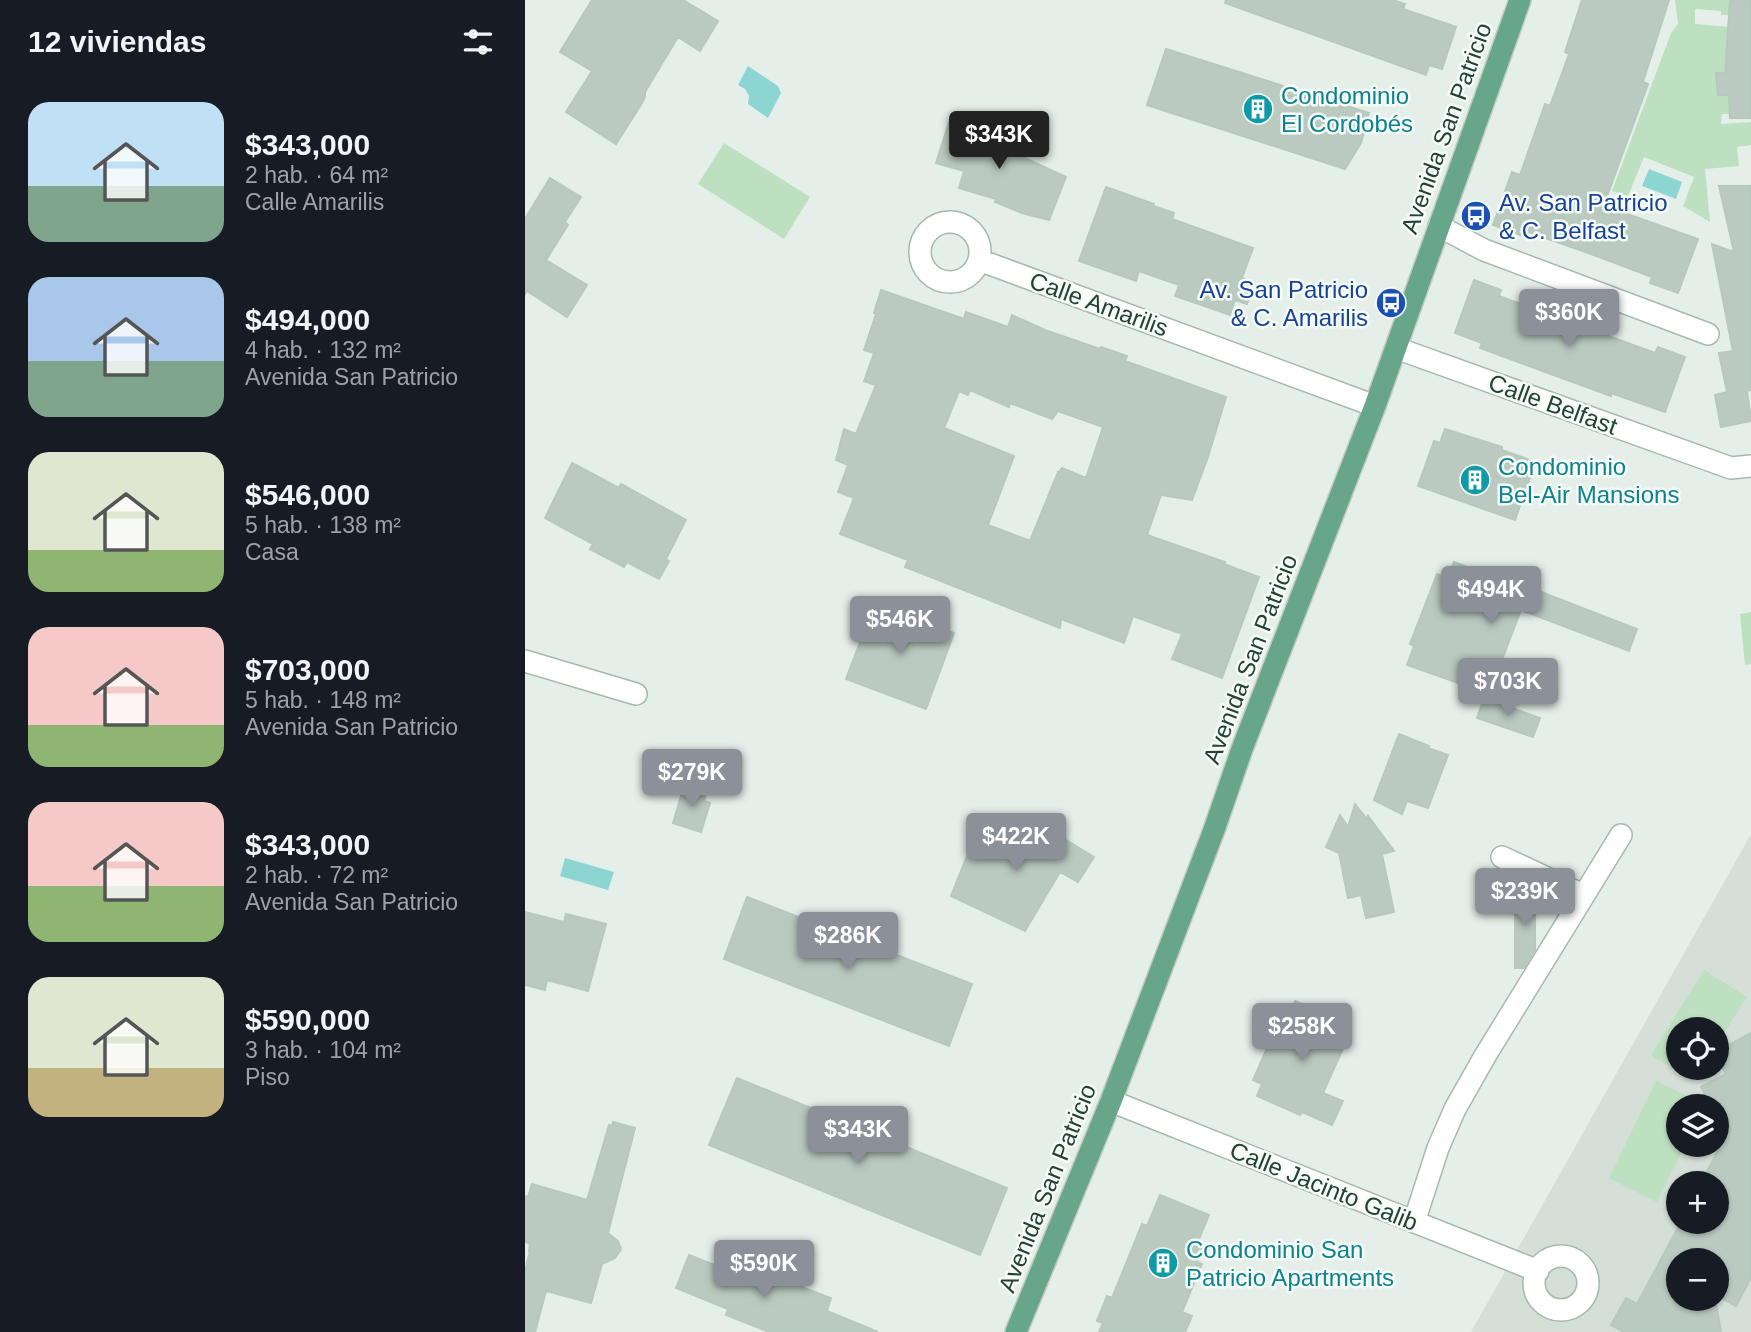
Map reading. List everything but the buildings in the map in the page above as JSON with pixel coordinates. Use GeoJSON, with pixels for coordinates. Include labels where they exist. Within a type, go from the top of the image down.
{"type":"FeatureCollection","features":[{"type":"Feature","properties":{"kind":"main road","name":"Avenida San Patricio"},"geometry":{"type":"LineString","coordinates":[[1016,1332],[1111,1101],[1375,406],[1520,0]]}},
{"type":"Feature","properties":{"kind":"street"},"geometry":{"type":"LineString","coordinates":[[1439,226],[1484,250],[1708,334]]}},
{"type":"Feature","properties":{"kind":"street","name":"Calle Amarilis"},"geometry":{"type":"LineString","coordinates":[[979,260],[1375,406]]}},
{"type":"Feature","properties":{"kind":"street","name":"Calle Belfast"},"geometry":{"type":"LineString","coordinates":[[1396,348],[1731,468],[1751,466]]}},
{"type":"Feature","properties":{"kind":"street"},"geometry":{"type":"LineString","coordinates":[[525,661],[636,694]]}},
{"type":"Feature","properties":{"kind":"street"},"geometry":{"type":"LineString","coordinates":[[1414,1222],[1438,1148],[1455,1110],[1485,1056],[1621,835]]}},
{"type":"Feature","properties":{"kind":"street"},"geometry":{"type":"LineString","coordinates":[[1502,857],[1583,895]]}},
{"type":"Feature","properties":{"kind":"street","name":"Calle Jacinto Galib"},"geometry":{"type":"LineString","coordinates":[[1111,1101],[1538,1271]]}},
{"type":"Feature","properties":{"kind":"shaded area"},"geometry":{"type":"Polygon","coordinates":[[[1751,834],[1751,1332],[1471,1332],[1751,834]]]}},
{"type":"Feature","properties":{"kind":"green space"},"geometry":{"type":"Polygon","coordinates":[[[1675,0],[1737,0],[1731,15],[1721,15],[1721,11],[1695,9],[1695,24],[1731,27],[1735,114],[1722,114],[1721,124],[1751,122],[1751,145],[1737,147],[1739,166],[1705,169],[1710,222],[1683,206],[1694,177],[1644,157],[1628,196],[1612,191],[1671,33],[1678,24],[1675,0]]]}},
{"type":"Feature","properties":{"kind":"green space"},"geometry":{"type":"Polygon","coordinates":[[[724,143],[810,197],[784,239],[698,184],[724,143]]]}},
{"type":"Feature","properties":{"kind":"green space"},"geometry":{"type":"Polygon","coordinates":[[[1751,612],[1751,664],[1745,665],[1740,614],[1751,612]]]}},
{"type":"Feature","properties":{"kind":"green space"},"geometry":{"type":"Polygon","coordinates":[[[1704,970],[1747,997],[1729,1025],[1729,1017],[1675,1017],[1704,970]]]}},
{"type":"Feature","properties":{"kind":"green space"},"geometry":{"type":"Polygon","coordinates":[[[1666,1031],[1666,1064],[1651,1055],[1666,1031]]]}},
{"type":"Feature","properties":{"kind":"green space"},"geometry":{"type":"Polygon","coordinates":[[[1656,1081],[1683,1094],[1666,1094],[1666,1157],[1679,1157],[1672,1171],[1666,1171],[1666,1184],[1657,1202],[1609,1178],[1656,1081]]]}},
{"type":"Feature","properties":{"kind":"water"},"geometry":{"type":"Polygon","coordinates":[[[748,66],[778,86],[781,93],[768,118],[748,104],[749,96],[745,89],[738,85],[748,66]]]}},
{"type":"Feature","properties":{"kind":"water"},"geometry":{"type":"Polygon","coordinates":[[[1649,169],[1682,182],[1676,199],[1642,186],[1649,169]]]}},
{"type":"Feature","properties":{"kind":"water"},"geometry":{"type":"Polygon","coordinates":[[[565,858],[614,872],[608,890],[560,876],[565,858]]]}},
{"type":"Feature","properties":{"kind":"place","name":"Condominio El Cordobés"},"geometry":{"type":"Point","coordinates":[1258,109]}},
{"type":"Feature","properties":{"kind":"place","name":"Av. San Patricio & C. Belfast"},"geometry":{"type":"Point","coordinates":[1476,216]}},
{"type":"Feature","properties":{"kind":"place","name":"Av. San Patricio & C. Amarilis"},"geometry":{"type":"Point","coordinates":[1391,303]}},
{"type":"Feature","properties":{"kind":"place","name":"Condominio Bel-Air Mansions"},"geometry":{"type":"Point","coordinates":[1475,480]}},
{"type":"Feature","properties":{"kind":"place","name":"Condominio San Patricio Apartments"},"geometry":{"type":"Point","coordinates":[1163,1263]}}]}
